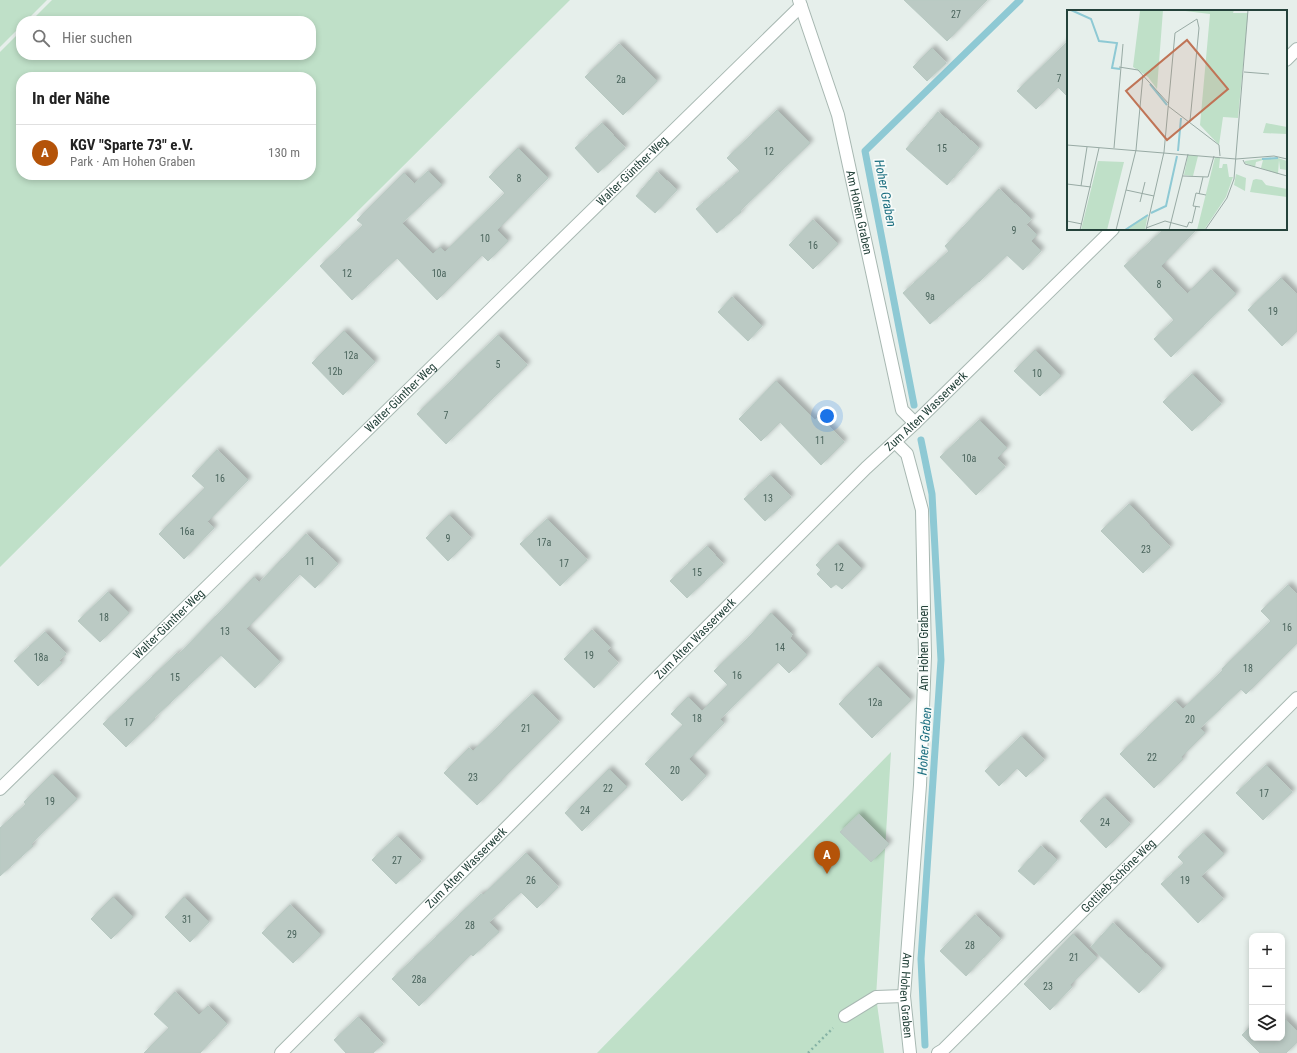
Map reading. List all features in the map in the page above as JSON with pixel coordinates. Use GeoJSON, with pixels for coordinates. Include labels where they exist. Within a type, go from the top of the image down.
{"type":"FeatureCollection","features":[{"type":"Feature","properties":{"kind":"street","name":"Am Hohen Graben"},"geometry":{"type":"LineString","coordinates":[[800,3],[838,115],[902,410],[915,423]]}},
{"type":"Feature","properties":{"kind":"street","name":"Walter-Günther-Weg"},"geometry":{"type":"LineString","coordinates":[[0,790],[800,3]]}},
{"type":"Feature","properties":{"kind":"street"},"geometry":{"type":"LineString","coordinates":[[1287,59],[1297,49]]}},
{"type":"Feature","properties":{"kind":"street","name":"Zum Alten Wasserwerk"},"geometry":{"type":"LineString","coordinates":[[281,1053],[855,479],[896,442],[1112,230]]}},
{"type":"Feature","properties":{"kind":"street","name":"Am Hohen Graben"},"geometry":{"type":"LineString","coordinates":[[896,442],[907,454],[922,510],[925,656],[920,785],[904,996],[910,1053]]}},
{"type":"Feature","properties":{"kind":"street","name":"Gottlieb-Schöne-Weg"},"geometry":{"type":"LineString","coordinates":[[938,1053],[943,1050],[1297,698]]}},
{"type":"Feature","properties":{"kind":"street"},"geometry":{"type":"LineString","coordinates":[[845,1016],[876,997],[904,996]]}},
{"type":"Feature","properties":{"kind":"path"},"geometry":{"type":"LineString","coordinates":[[808,1053],[845,1016]]}},
{"type":"Feature","properties":{"kind":"green space"},"geometry":{"type":"Polygon","coordinates":[[[0,0],[47,0],[31,16],[16,16],[16,31],[0,47],[0,0]]]}},
{"type":"Feature","properties":{"kind":"green space"},"geometry":{"type":"Polygon","coordinates":[[[52,0],[570,0],[0,567],[0,52],[16,36],[16,60],[316,60],[316,16],[36,16],[52,0]]]}},
{"type":"Feature","properties":{"kind":"green space"},"geometry":{"type":"Polygon","coordinates":[[[891,752],[876,997],[884,1053],[597,1053],[891,752]]]}},
{"type":"Feature","properties":{"kind":"building"},"geometry":{"type":"Polygon","coordinates":[[[904,0],[987,0],[947,41],[904,0]]]}},
{"type":"Feature","properties":{"kind":"building"},"geometry":{"type":"Polygon","coordinates":[[[1067,42],[1067,96],[1058,87],[1036,109],[1017,91],[1067,42]]]}},
{"type":"Feature","properties":{"kind":"building"},"geometry":{"type":"Polygon","coordinates":[[[619,44],[657,81],[623,115],[585,77],[619,44]]]}},
{"type":"Feature","properties":{"kind":"building"},"geometry":{"type":"Polygon","coordinates":[[[932,48],[946,63],[927,81],[913,67],[932,48]]]}},
{"type":"Feature","properties":{"kind":"building"},"geometry":{"type":"Polygon","coordinates":[[[777,110],[810,143],[740,211],[741,212],[717,233],[696,209],[740,171],[727,158],[777,110]]]}},
{"type":"Feature","properties":{"kind":"building"},"geometry":{"type":"Polygon","coordinates":[[[938,112],[979,148],[947,185],[906,149],[938,112]]]}},
{"type":"Feature","properties":{"kind":"building"},"geometry":{"type":"Polygon","coordinates":[[[602,123],[625,148],[598,173],[575,148],[602,123]]]}},
{"type":"Feature","properties":{"kind":"building"},"geometry":{"type":"Polygon","coordinates":[[[518,148],[548,178],[497,230],[508,241],[488,261],[482,255],[437,300],[397,258],[352,300],[320,266],[363,225],[357,220],[404,173],[414,184],[428,171],[442,185],[402,223],[433,254],[440,247],[445,252],[505,193],[489,177],[518,148]]]}},
{"type":"Feature","properties":{"kind":"building"},"geometry":{"type":"Polygon","coordinates":[[[657,172],[677,190],[655,213],[636,196],[657,172]]]}},
{"type":"Feature","properties":{"kind":"building"},"geometry":{"type":"Polygon","coordinates":[[[999,189],[1031,219],[1026,225],[1037,235],[1031,241],[1041,251],[1023,270],[1007,255],[979,282],[930,324],[903,293],[949,251],[945,246],[999,189]]]}},
{"type":"Feature","properties":{"kind":"building"},"geometry":{"type":"Polygon","coordinates":[[[813,220],[838,244],[813,269],[789,245],[813,220]]]}},
{"type":"Feature","properties":{"kind":"building"},"geometry":{"type":"Polygon","coordinates":[[[1163,230],[1196,230],[1161,266],[1187,294],[1211,270],[1236,294],[1171,357],[1154,339],[1174,320],[1124,266],[1163,230]]]}},
{"type":"Feature","properties":{"kind":"building"},"geometry":{"type":"Polygon","coordinates":[[[1281,278],[1297,295],[1297,331],[1282,346],[1248,310],[1281,278]]]}},
{"type":"Feature","properties":{"kind":"building"},"geometry":{"type":"Polygon","coordinates":[[[732,297],[762,326],[748,341],[718,312],[732,297]]]}},
{"type":"Feature","properties":{"kind":"building"},"geometry":{"type":"Polygon","coordinates":[[[344,331],[375,362],[343,395],[312,363],[344,331]]]}},
{"type":"Feature","properties":{"kind":"building"},"geometry":{"type":"Polygon","coordinates":[[[498,335],[527,365],[446,444],[417,414],[498,335]]]}},
{"type":"Feature","properties":{"kind":"building"},"geometry":{"type":"Polygon","coordinates":[[[1035,350],[1061,376],[1040,396],[1014,371],[1035,350]]]}},
{"type":"Feature","properties":{"kind":"building"},"geometry":{"type":"Polygon","coordinates":[[[1192,374],[1221,404],[1192,431],[1163,402],[1192,374]]]}},
{"type":"Feature","properties":{"kind":"building"},"geometry":{"type":"Polygon","coordinates":[[[776,381],[815,420],[819,416],[844,442],[821,465],[780,422],[761,441],[739,419],[776,381]]]}},
{"type":"Feature","properties":{"kind":"building"},"geometry":{"type":"Polygon","coordinates":[[[979,420],[1007,448],[997,458],[1005,467],[976,495],[940,457],[979,420]]]}},
{"type":"Feature","properties":{"kind":"building"},"geometry":{"type":"Polygon","coordinates":[[[217,450],[248,480],[207,522],[214,528],[184,559],[159,534],[205,488],[192,476],[217,450]]]}},
{"type":"Feature","properties":{"kind":"building"},"geometry":{"type":"Polygon","coordinates":[[[770,475],[791,497],[765,521],[744,499],[770,475]]]}},
{"type":"Feature","properties":{"kind":"building"},"geometry":{"type":"Polygon","coordinates":[[[1129,504],[1170,547],[1143,573],[1101,531],[1129,504]]]}},
{"type":"Feature","properties":{"kind":"building"},"geometry":{"type":"Polygon","coordinates":[[[449,515],[471,538],[448,561],[426,538],[449,515]]]}},
{"type":"Feature","properties":{"kind":"building"},"geometry":{"type":"Polygon","coordinates":[[[547,519],[587,560],[560,586],[520,544],[547,519]]]}},
{"type":"Feature","properties":{"kind":"building"},"geometry":{"type":"Polygon","coordinates":[[[306,534],[338,564],[315,588],[300,574],[246,629],[280,662],[255,688],[221,655],[154,718],[155,719],[126,747],[103,724],[177,653],[178,655],[254,577],[259,583],[306,534]]]}},
{"type":"Feature","properties":{"kind":"building"},"geometry":{"type":"Polygon","coordinates":[[[837,544],[862,569],[842,589],[836,584],[831,588],[817,574],[821,570],[816,565],[837,544]]]}},
{"type":"Feature","properties":{"kind":"building"},"geometry":{"type":"Polygon","coordinates":[[[707,546],[723,564],[687,598],[670,581],[707,546]]]}},
{"type":"Feature","properties":{"kind":"building"},"geometry":{"type":"Polygon","coordinates":[[[1288,585],[1297,595],[1297,643],[1246,694],[1241,689],[1200,728],[1205,733],[1181,757],[1183,759],[1154,788],[1120,754],[1175,701],[1183,709],[1223,670],[1222,669],[1271,621],[1261,611],[1288,585]]]}},
{"type":"Feature","properties":{"kind":"building"},"geometry":{"type":"Polygon","coordinates":[[[108,592],[129,613],[100,642],[78,621],[108,592]]]}},
{"type":"Feature","properties":{"kind":"building"},"geometry":{"type":"Polygon","coordinates":[[[771,613],[792,634],[790,638],[807,655],[789,673],[778,662],[720,719],[724,723],[689,759],[706,776],[682,801],[645,764],[683,725],[671,714],[688,697],[702,711],[728,685],[714,671],[771,613]]]}},
{"type":"Feature","properties":{"kind":"building"},"geometry":{"type":"Polygon","coordinates":[[[592,630],[610,647],[607,651],[618,663],[594,688],[564,659],[592,630]]]}},
{"type":"Feature","properties":{"kind":"building"},"geometry":{"type":"Polygon","coordinates":[[[45,632],[66,654],[59,660],[62,663],[38,686],[14,661],[45,632]]]}},
{"type":"Feature","properties":{"kind":"building"},"geometry":{"type":"Polygon","coordinates":[[[877,666],[911,700],[872,738],[839,704],[877,666]]]}},
{"type":"Feature","properties":{"kind":"building"},"geometry":{"type":"Polygon","coordinates":[[[532,694],[559,722],[477,805],[444,773],[469,748],[473,751],[532,694]]]}},
{"type":"Feature","properties":{"kind":"building"},"geometry":{"type":"Polygon","coordinates":[[[1021,736],[1044,760],[1026,777],[1017,768],[999,786],[985,771],[1021,736]]]}},
{"type":"Feature","properties":{"kind":"building"},"geometry":{"type":"Polygon","coordinates":[[[1266,765],[1292,792],[1263,820],[1236,793],[1266,765]]]}},
{"type":"Feature","properties":{"kind":"building"},"geometry":{"type":"Polygon","coordinates":[[[609,769],[627,787],[582,831],[565,813],[609,769]]]}},
{"type":"Feature","properties":{"kind":"building"},"geometry":{"type":"Polygon","coordinates":[[[52,774],[77,799],[31,844],[33,846],[0,876],[0,828],[26,804],[24,802],[52,774]]]}},
{"type":"Feature","properties":{"kind":"building"},"geometry":{"type":"Polygon","coordinates":[[[1104,797],[1130,824],[1106,848],[1080,821],[1104,797]]]}},
{"type":"Feature","properties":{"kind":"building"},"geometry":{"type":"Polygon","coordinates":[[[859,814],[889,844],[871,862],[840,832],[859,814]]]}},
{"type":"Feature","properties":{"kind":"building"},"geometry":{"type":"Polygon","coordinates":[[[1203,833],[1224,854],[1201,876],[1223,899],[1198,923],[1161,884],[1184,863],[1178,857],[1203,833]]]}},
{"type":"Feature","properties":{"kind":"building"},"geometry":{"type":"Polygon","coordinates":[[[397,836],[421,861],[396,884],[372,860],[397,836]]]}},
{"type":"Feature","properties":{"kind":"building"},"geometry":{"type":"Polygon","coordinates":[[[1041,846],[1057,860],[1034,885],[1018,871],[1041,846]]]}},
{"type":"Feature","properties":{"kind":"building"},"geometry":{"type":"Polygon","coordinates":[[[526,853],[558,887],[537,908],[521,892],[489,922],[499,932],[473,956],[471,954],[419,1006],[392,979],[526,853]]]}},
{"type":"Feature","properties":{"kind":"building"},"geometry":{"type":"Polygon","coordinates":[[[113,897],[133,917],[111,939],[91,919],[113,897]]]}},
{"type":"Feature","properties":{"kind":"building"},"geometry":{"type":"Polygon","coordinates":[[[184,897],[209,922],[190,942],[165,917],[184,897]]]}},
{"type":"Feature","properties":{"kind":"building"},"geometry":{"type":"Polygon","coordinates":[[[290,905],[321,935],[293,963],[262,933],[290,905]]]}},
{"type":"Feature","properties":{"kind":"building"},"geometry":{"type":"Polygon","coordinates":[[[975,915],[1001,939],[966,976],[940,951],[975,915]]]}},
{"type":"Feature","properties":{"kind":"building"},"geometry":{"type":"Polygon","coordinates":[[[1113,923],[1162,969],[1139,993],[1091,947],[1113,923]]]}},
{"type":"Feature","properties":{"kind":"building"},"geometry":{"type":"Polygon","coordinates":[[[1073,934],[1097,958],[1070,985],[1072,987],[1050,1010],[1024,984],[1073,934]]]}},
{"type":"Feature","properties":{"kind":"building"},"geometry":{"type":"Polygon","coordinates":[[[175,992],[199,1015],[208,1006],[227,1024],[200,1053],[144,1053],[169,1028],[154,1014],[175,992]]]}},
{"type":"Feature","properties":{"kind":"building"},"geometry":{"type":"Polygon","coordinates":[[[358,1017],[383,1044],[373,1053],[346,1053],[334,1040],[358,1017]]]}},
{"type":"Feature","properties":{"kind":"building"},"geometry":{"type":"Polygon","coordinates":[[[1285,1019],[1297,1031],[1297,1042],[1286,1053],[1260,1053],[1242,1035],[1249,1028],[1249,1041],[1285,1041],[1285,1019]]]}},
{"type":"Feature","properties":{"kind":"waterway","name":"Hoher Graben"},"geometry":{"type":"LineString","coordinates":[[914,405],[865,151],[1020,0]]}},
{"type":"Feature","properties":{"kind":"waterway","name":"Hoher Graben"},"geometry":{"type":"LineString","coordinates":[[921,440],[932,494],[941,660],[921,959],[925,1045]]}},
{"type":"Feature","properties":{"kind":"place","name":"KGV \"Sparte 73\" e.V."},"geometry":{"type":"Point","coordinates":[827,874]}}]}
